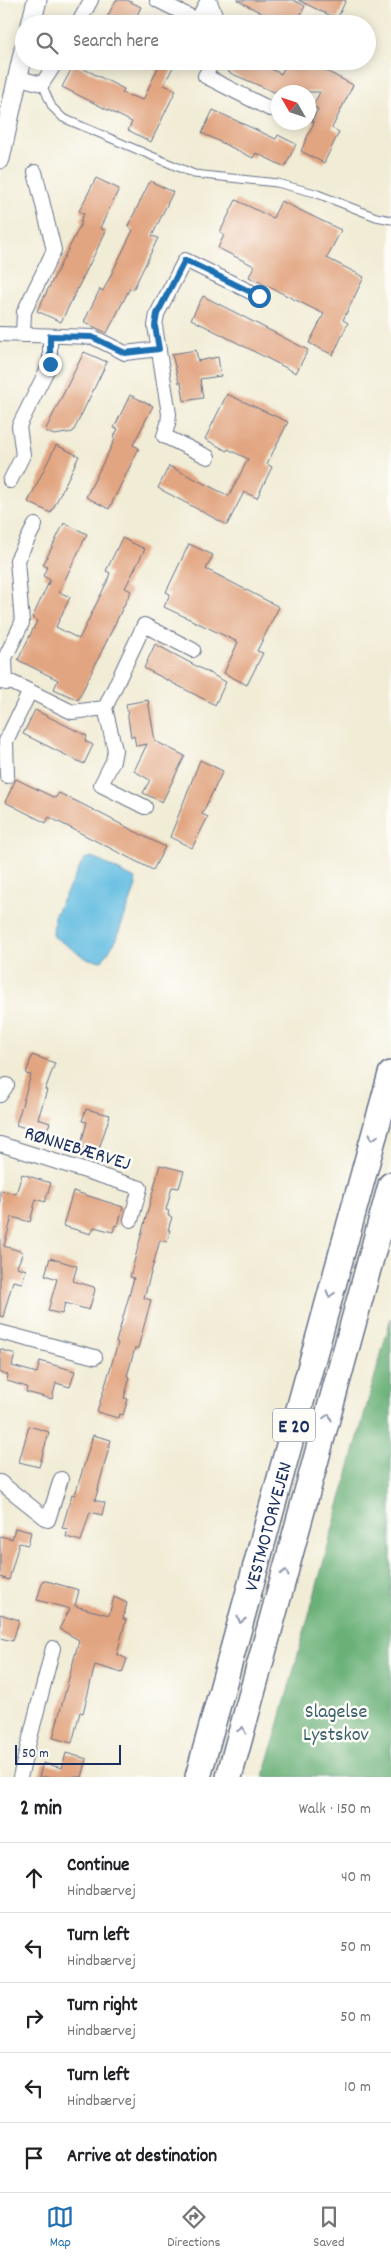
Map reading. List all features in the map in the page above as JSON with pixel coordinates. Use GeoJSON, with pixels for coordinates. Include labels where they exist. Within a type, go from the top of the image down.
{"type":"FeatureCollection","features":[{"type":"Feature","properties":{"kind":"highway","name":"VESTMOTORVEJEN"},"geometry":{"type":"LineString","coordinates":[[198,1777],[391,1074]]}},
{"type":"Feature","properties":{"kind":"highway","name":"VESTMOTORVEJEN"},"geometry":{"type":"LineString","coordinates":[[229,1777],[391,1185]]}},
{"type":"Feature","properties":{"kind":"main road"},"geometry":{"type":"LineString","coordinates":[[34,15],[38,0]]}},
{"type":"Feature","properties":{"kind":"main road"},"geometry":{"type":"LineString","coordinates":[[0,159],[18,70]]}},
{"type":"Feature","properties":{"kind":"street"},"geometry":{"type":"LineString","coordinates":[[83,15],[91,0]]}},
{"type":"Feature","properties":{"kind":"street"},"geometry":{"type":"LineString","coordinates":[[158,0],[187,15]]}},
{"type":"Feature","properties":{"kind":"street"},"geometry":{"type":"LineString","coordinates":[[200,15],[208,0]]}},
{"type":"Feature","properties":{"kind":"street"},"geometry":{"type":"LineString","coordinates":[[208,0],[215,15]]}},
{"type":"Feature","properties":{"kind":"street"},"geometry":{"type":"LineString","coordinates":[[16,77],[42,84],[51,70]]}},
{"type":"Feature","properties":{"kind":"street"},"geometry":{"type":"LineString","coordinates":[[208,70],[205,76],[270,109]]}},
{"type":"Feature","properties":{"kind":"street"},"geometry":{"type":"LineString","coordinates":[[23,335],[24,312],[54,250],[35,172]]}},
{"type":"Feature","properties":{"kind":"street"},"geometry":{"type":"LineString","coordinates":[[208,457],[164,436],[169,414],[155,326],[157,314],[185,260],[259,296]]}},
{"type":"Feature","properties":{"kind":"street"},"geometry":{"type":"LineString","coordinates":[[0,334],[92,337],[125,353],[159,349]]}},
{"type":"Feature","properties":{"kind":"street"},"geometry":{"type":"LineString","coordinates":[[10,481],[23,455],[19,426],[50,364],[50,336]]}},
{"type":"Feature","properties":{"kind":"street"},"geometry":{"type":"LineString","coordinates":[[35,525],[18,560],[22,622],[5,658],[3,682],[13,683],[72,712],[106,708]]}},
{"type":"Feature","properties":{"kind":"street"},"geometry":{"type":"LineString","coordinates":[[144,807],[101,785],[113,761],[115,750],[106,708],[144,625],[194,650]]}},
{"type":"Feature","properties":{"kind":"street"},"geometry":{"type":"LineString","coordinates":[[7,776],[6,741],[30,691]]}},
{"type":"Feature","properties":{"kind":"street","name":"RØNNEBÆRVEJ"},"geometry":{"type":"LineString","coordinates":[[0,1144],[140,1188],[131,1220]]}},
{"type":"Feature","properties":{"kind":"street"},"geometry":{"type":"LineString","coordinates":[[0,1332],[95,1357]]}},
{"type":"Feature","properties":{"kind":"street"},"geometry":{"type":"LineString","coordinates":[[0,1482],[48,1520],[61,1479]]}},
{"type":"Feature","properties":{"kind":"street"},"geometry":{"type":"LineString","coordinates":[[20,1777],[53,1648]]}},
{"type":"Feature","properties":{"kind":"lane"},"geometry":{"type":"LineString","coordinates":[[42,84],[52,107],[63,118],[194,174],[277,183],[315,193],[376,217],[391,220]]}},
{"type":"Feature","properties":{"kind":"green space","name":"Slagelse Lystskov"},"geometry":{"type":"Polygon","coordinates":[[[391,1318],[391,1777],[264,1777],[391,1318]]]}},
{"type":"Feature","properties":{"kind":"water"},"geometry":{"type":"Polygon","coordinates":[[[92,857],[135,879],[136,886],[115,942],[102,961],[87,959],[53,936],[54,916],[84,859],[92,857]]]}},
{"type":"Feature","properties":{"kind":"building"},"geometry":{"type":"Polygon","coordinates":[[[116,0],[127,0],[141,7],[137,15],[108,15],[116,0]]]}},
{"type":"Feature","properties":{"kind":"building"},"geometry":{"type":"Polygon","coordinates":[[[237,0],[293,0],[305,6],[300,15],[265,15],[237,0]]]}},
{"type":"Feature","properties":{"kind":"building"},"geometry":{"type":"Polygon","coordinates":[[[298,0],[346,0],[339,15],[329,15],[298,0]]]}},
{"type":"Feature","properties":{"kind":"building"},"geometry":{"type":"Polygon","coordinates":[[[71,70],[86,70],[124,89],[122,93],[143,100],[157,70],[172,70],[164,85],[176,90],[151,142],[128,130],[132,122],[62,87],[71,70]]]}},
{"type":"Feature","properties":{"kind":"building"},"geometry":{"type":"Polygon","coordinates":[[[229,70],[273,70],[281,74],[283,70],[324,70],[353,85],[332,128],[339,132],[324,163],[301,151],[310,130],[316,130],[316,113],[318,109],[316,108],[316,100],[320,92],[316,92],[316,85],[271,85],[271,91],[228,72],[229,70]]]}},
{"type":"Feature","properties":{"kind":"building"},"geometry":{"type":"Polygon","coordinates":[[[213,110],[276,139],[278,135],[296,144],[285,167],[256,153],[253,158],[202,133],[213,110]]]}},
{"type":"Feature","properties":{"kind":"building"},"geometry":{"type":"Polygon","coordinates":[[[96,178],[119,189],[100,228],[106,231],[61,322],[37,311],[82,222],[80,221],[84,214],[79,211],[96,178]]]}},
{"type":"Feature","properties":{"kind":"building"},"geometry":{"type":"Polygon","coordinates":[[[150,181],[173,192],[152,236],[158,238],[133,290],[130,288],[107,333],[84,322],[100,289],[103,291],[133,230],[128,226],[150,181]]]}},
{"type":"Feature","properties":{"kind":"building"},"geometry":{"type":"Polygon","coordinates":[[[236,200],[273,218],[281,201],[341,230],[327,258],[364,277],[343,320],[348,323],[333,355],[309,343],[324,314],[249,277],[254,266],[218,248],[224,235],[220,232],[236,200]]]}},
{"type":"Feature","properties":{"kind":"building"},"geometry":{"type":"Polygon","coordinates":[[[203,296],[308,350],[296,373],[191,319],[203,296]]]}},
{"type":"Feature","properties":{"kind":"building"},"geometry":{"type":"Polygon","coordinates":[[[196,350],[198,361],[218,357],[221,376],[200,379],[203,398],[184,401],[181,382],[179,383],[172,354],[196,350]]]}},
{"type":"Feature","properties":{"kind":"building"},"geometry":{"type":"Polygon","coordinates":[[[84,352],[107,362],[73,432],[54,435],[45,431],[84,352]]]}},
{"type":"Feature","properties":{"kind":"building"},"geometry":{"type":"Polygon","coordinates":[[[227,394],[288,422],[267,464],[272,467],[257,498],[244,492],[227,525],[158,488],[169,466],[229,496],[248,459],[228,449],[227,451],[205,439],[227,394]]]}},
{"type":"Feature","properties":{"kind":"building"},"geometry":{"type":"Polygon","coordinates":[[[130,395],[153,406],[133,445],[139,448],[109,509],[86,497],[115,439],[113,438],[118,429],[114,428],[130,395]]]}},
{"type":"Feature","properties":{"kind":"building"},"geometry":{"type":"Polygon","coordinates":[[[56,445],[79,456],[51,513],[28,502],[56,445]]]}},
{"type":"Feature","properties":{"kind":"building"},"geometry":{"type":"Polygon","coordinates":[[[64,523],[87,534],[59,592],[70,597],[56,627],[79,639],[107,582],[110,573],[106,571],[122,538],[145,549],[125,588],[131,591],[78,700],[54,689],[58,680],[18,660],[37,621],[32,618],[50,580],[43,576],[47,567],[43,565],[64,523]]]}},
{"type":"Feature","properties":{"kind":"building"},"geometry":{"type":"Polygon","coordinates":[[[189,544],[213,555],[206,569],[279,607],[257,651],[263,653],[247,685],[224,673],[238,642],[164,607],[170,594],[166,592],[189,544]]]}},
{"type":"Feature","properties":{"kind":"building"},"geometry":{"type":"Polygon","coordinates":[[[155,644],[226,682],[215,705],[144,668],[155,644]]]}},
{"type":"Feature","properties":{"kind":"building"},"geometry":{"type":"Polygon","coordinates":[[[148,700],[155,741],[185,756],[162,802],[143,793],[150,780],[134,771],[147,744],[136,746],[134,736],[131,737],[126,704],[148,700]]]}},
{"type":"Feature","properties":{"kind":"building"},"geometry":{"type":"Polygon","coordinates":[[[35,710],[87,736],[85,741],[93,745],[84,764],[23,734],[35,710]]]}},
{"type":"Feature","properties":{"kind":"building"},"geometry":{"type":"Polygon","coordinates":[[[200,760],[223,771],[202,814],[208,817],[192,848],[170,837],[200,760]]]}},
{"type":"Feature","properties":{"kind":"building"},"geometry":{"type":"Polygon","coordinates":[[[16,779],[55,798],[59,793],[165,847],[153,870],[49,817],[46,823],[5,802],[16,779]]]}},
{"type":"Feature","properties":{"kind":"building"},"geometry":{"type":"Polygon","coordinates":[[[32,1055],[55,1063],[45,1090],[47,1090],[38,1119],[50,1123],[45,1134],[16,1125],[31,1075],[26,1074],[32,1055]]]}},
{"type":"Feature","properties":{"kind":"building"},"geometry":{"type":"Polygon","coordinates":[[[86,1109],[110,1115],[98,1152],[80,1147],[87,1122],[82,1121],[86,1109]]]}},
{"type":"Feature","properties":{"kind":"building"},"geometry":{"type":"Polygon","coordinates":[[[160,1165],[184,1171],[179,1188],[172,1187],[166,1210],[169,1211],[168,1215],[172,1217],[168,1230],[170,1230],[167,1242],[160,1240],[144,1298],[151,1300],[138,1348],[135,1348],[127,1376],[130,1377],[124,1398],[128,1399],[123,1415],[119,1414],[118,1418],[97,1412],[118,1343],[116,1342],[134,1278],[130,1277],[160,1165]]]}},
{"type":"Feature","properties":{"kind":"building"},"geometry":{"type":"Polygon","coordinates":[[[22,1174],[51,1183],[45,1202],[36,1199],[30,1222],[12,1217],[4,1246],[23,1252],[17,1267],[26,1270],[22,1283],[13,1281],[3,1317],[0,1316],[0,1190],[16,1194],[22,1174]]]}},
{"type":"Feature","properties":{"kind":"building"},"geometry":{"type":"Polygon","coordinates":[[[73,1191],[123,1207],[118,1226],[115,1225],[113,1232],[94,1227],[91,1234],[63,1226],[73,1191]]]}},
{"type":"Feature","properties":{"kind":"building"},"geometry":{"type":"Polygon","coordinates":[[[50,1258],[77,1266],[73,1281],[94,1287],[95,1290],[89,1310],[65,1303],[62,1314],[48,1311],[57,1279],[45,1275],[50,1258]]]}},
{"type":"Feature","properties":{"kind":"building"},"geometry":{"type":"Polygon","coordinates":[[[0,1349],[15,1354],[12,1366],[37,1373],[40,1361],[75,1371],[70,1387],[56,1383],[52,1399],[26,1392],[27,1387],[7,1381],[8,1375],[0,1373],[0,1349]]]}},
{"type":"Feature","properties":{"kind":"building"},"geometry":{"type":"Polygon","coordinates":[[[29,1426],[49,1432],[39,1467],[19,1462],[29,1426]]]}},
{"type":"Feature","properties":{"kind":"building"},"geometry":{"type":"Polygon","coordinates":[[[93,1435],[111,1440],[95,1500],[105,1503],[102,1515],[90,1512],[81,1541],[66,1537],[68,1529],[62,1528],[72,1494],[75,1495],[93,1435]]]}},
{"type":"Feature","properties":{"kind":"building"},"geometry":{"type":"Polygon","coordinates":[[[15,1528],[31,1532],[28,1545],[19,1543],[9,1580],[0,1577],[0,1536],[12,1539],[15,1528]]]}},
{"type":"Feature","properties":{"kind":"building"},"geometry":{"type":"Polygon","coordinates":[[[43,1580],[79,1590],[75,1606],[109,1615],[114,1597],[127,1603],[123,1619],[126,1619],[117,1654],[127,1659],[122,1673],[95,1665],[83,1713],[80,1712],[72,1743],[53,1738],[79,1640],[59,1629],[70,1609],[37,1600],[43,1580]]]}},
{"type":"Feature","properties":{"kind":"building"},"geometry":{"type":"Polygon","coordinates":[[[0,1614],[19,1620],[13,1641],[0,1638],[0,1614]]]}},
{"type":"Feature","properties":{"kind":"building"},"geometry":{"type":"Polygon","coordinates":[[[66,1753],[87,1759],[82,1777],[39,1777],[43,1763],[62,1768],[66,1753]]]}},
{"type":"Feature","properties":{"kind":"route"},"geometry":{"type":"LineString","coordinates":[[50,364],[50,336],[92,337],[125,353],[159,349],[155,326],[157,314],[185,260],[259,296]]}}]}
